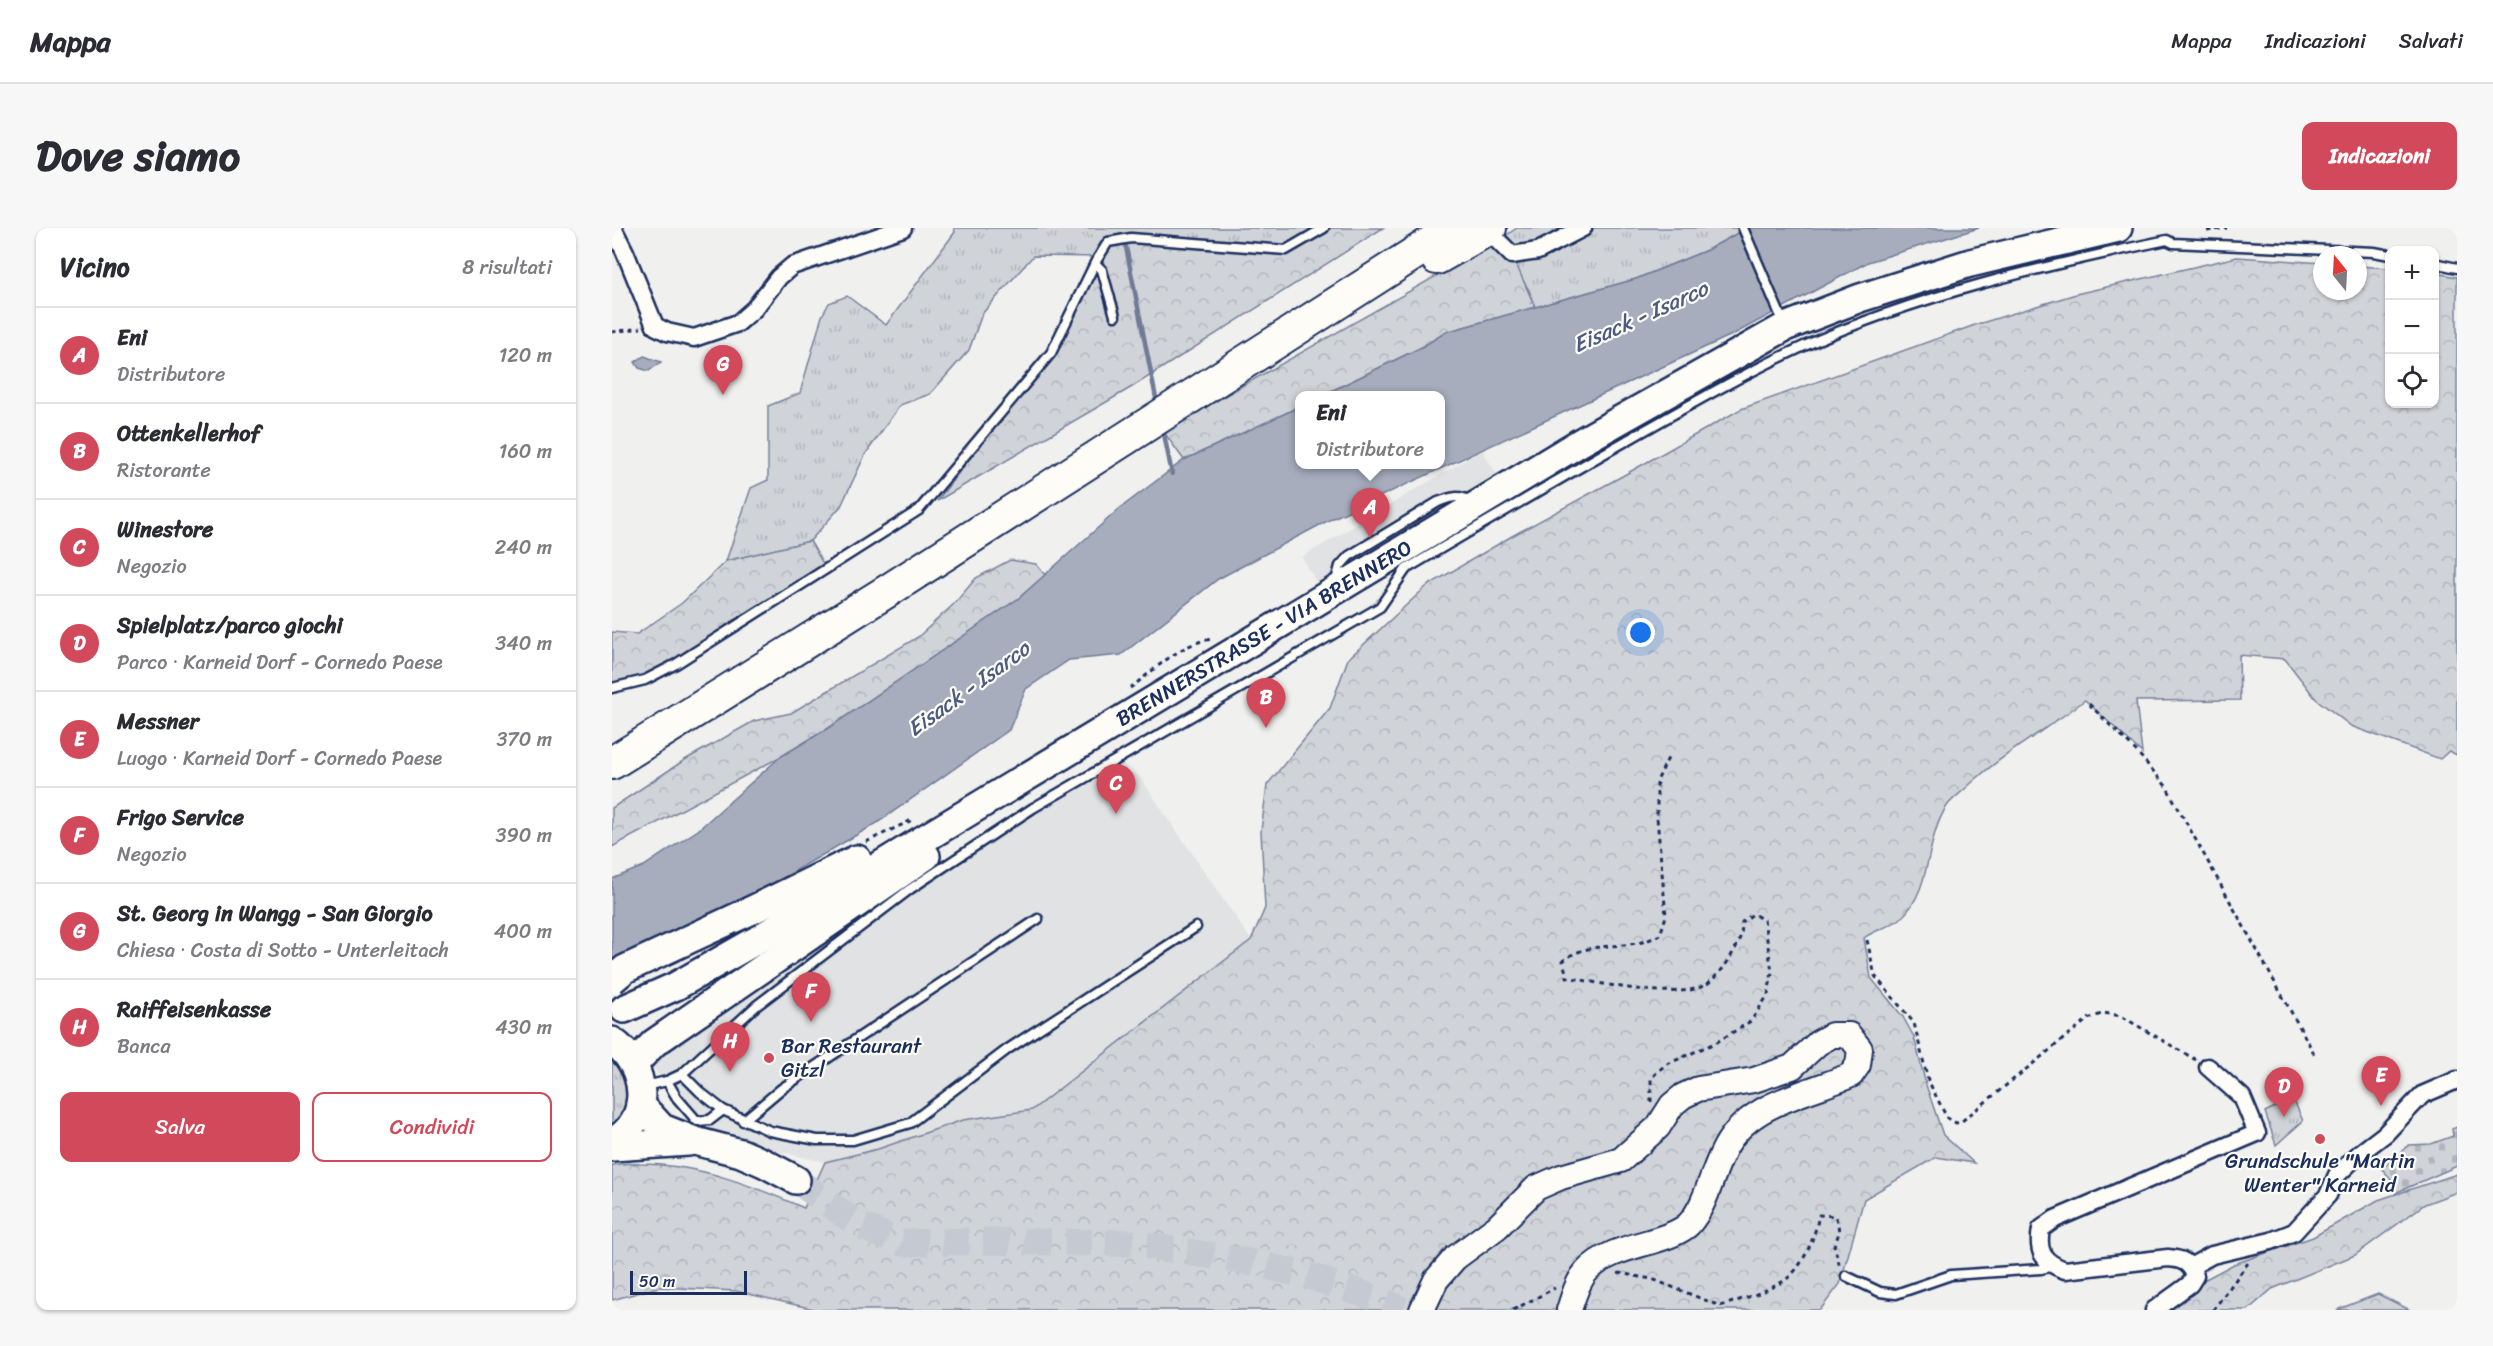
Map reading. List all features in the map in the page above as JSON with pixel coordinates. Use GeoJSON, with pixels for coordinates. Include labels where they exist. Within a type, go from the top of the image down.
{"type":"FeatureCollection","features":[{"type":"Feature","properties":{"kind":"highway"},"geometry":{"type":"LineString","coordinates":[[612,763],[1204,375],[1418,228]]}},
{"type":"Feature","properties":{"kind":"highway"},"geometry":{"type":"LineString","coordinates":[[1204,375],[1330,307],[1454,228]]}},
{"type":"Feature","properties":{"kind":"highway"},"geometry":{"type":"LineString","coordinates":[[1330,307],[1385,286],[1494,235]]}},
{"type":"Feature","properties":{"kind":"highway"},"geometry":{"type":"LineString","coordinates":[[612,738],[794,626],[1078,457]]}},
{"type":"Feature","properties":{"kind":"main road","name":"BRENNERSTRASSE - VIA BRENNERO"},"geometry":{"type":"LineString","coordinates":[[1050,761],[1783,321],[1970,263],[2118,228]]}},
{"type":"Feature","properties":{"kind":"main road"},"geometry":{"type":"LineString","coordinates":[[612,980],[625,969],[879,849],[1050,761]]}},
{"type":"Feature","properties":{"kind":"main road"},"geometry":{"type":"LineString","coordinates":[[612,1142],[627,1130],[635,1118],[646,1084],[654,1043],[944,843],[1050,761]]}},
{"type":"Feature","properties":{"kind":"main road"},"geometry":{"type":"LineString","coordinates":[[624,1010],[676,986],[741,949],[927,823]]}},
{"type":"Feature","properties":{"kind":"main road"},"geometry":{"type":"LineString","coordinates":[[612,1041],[628,1054],[646,1084],[662,1128],[695,1141],[749,1156],[795,1180]]}},
{"type":"Feature","properties":{"kind":"main road"},"geometry":{"type":"LineString","coordinates":[[612,1147],[695,1141]]}},
{"type":"Feature","properties":{"kind":"street"},"geometry":{"type":"LineString","coordinates":[[613,228],[655,326],[667,332],[694,338],[738,323],[754,309],[779,277],[792,266],[903,228]]}},
{"type":"Feature","properties":{"kind":"street"},"geometry":{"type":"LineString","coordinates":[[1494,235],[1512,255],[1538,251],[1583,228]]}},
{"type":"Feature","properties":{"kind":"street"},"geometry":{"type":"LineString","coordinates":[[1422,1310],[1436,1280],[1455,1258],[1497,1227],[1536,1188],[1561,1177],[1621,1160],[1658,1127],[1672,1105],[1683,1096],[1698,1089],[1754,1080],[1792,1066],[1818,1043],[1832,1035],[1849,1035],[1860,1049],[1858,1065],[1851,1075],[1776,1103],[1742,1122],[1723,1151],[1699,1209],[1688,1226],[1603,1259],[1585,1272],[1577,1286],[1569,1310]]}},
{"type":"Feature","properties":{"kind":"street"},"geometry":{"type":"LineString","coordinates":[[2154,1310],[2190,1284],[2195,1276],[2192,1266],[2181,1259],[2168,1258],[2065,1269],[2053,1266],[2043,1256],[2039,1244],[2041,1229],[2055,1219],[2257,1133],[2242,1097],[2208,1067]]}},
{"type":"Feature","properties":{"kind":"street"},"geometry":{"type":"LineString","coordinates":[[2192,1266],[2212,1255],[2262,1243],[2294,1232],[2328,1195],[2337,1175],[2385,1134],[2422,1095],[2457,1080]]}},
{"type":"Feature","properties":{"kind":"lane"},"geometry":{"type":"LineString","coordinates":[[612,688],[645,680],[676,663],[919,510],[1051,353],[1095,263],[1108,242],[1131,237],[1286,250],[1324,228]]}},
{"type":"Feature","properties":{"kind":"lane"},"geometry":{"type":"LineString","coordinates":[[1743,228],[1783,321]]}},
{"type":"Feature","properties":{"kind":"lane"},"geometry":{"type":"LineString","coordinates":[[646,1084],[682,1074],[756,1006],[910,888],[1034,808],[1380,607],[1406,569],[1716,390],[1803,347],[1899,309],[1981,284],[2085,257],[2167,240],[2173,243],[2385,254]]}},
{"type":"Feature","properties":{"kind":"lane"},"geometry":{"type":"LineString","coordinates":[[1095,263],[1102,270],[1115,316]]}},
{"type":"Feature","properties":{"kind":"lane"},"geometry":{"type":"LineString","coordinates":[[2439,264],[2457,268]]}},
{"type":"Feature","properties":{"kind":"lane"},"geometry":{"type":"LineString","coordinates":[[743,1121],[781,1089],[1038,919]]}},
{"type":"Feature","properties":{"kind":"lane"},"geometry":{"type":"LineString","coordinates":[[682,1074],[723,1110],[743,1121],[782,1134],[817,1140],[853,1140],[910,1123],[1008,1049],[1196,927]]}},
{"type":"Feature","properties":{"kind":"lane"},"geometry":{"type":"LineString","coordinates":[[646,1084],[677,1098],[696,1121],[710,1120],[723,1110]]}},
{"type":"Feature","properties":{"kind":"lane"},"geometry":{"type":"LineString","coordinates":[[1846,1276],[1880,1292],[1896,1294],[1951,1275],[2041,1269],[2053,1266]]}},
{"type":"Feature","properties":{"kind":"path"},"geometry":{"type":"LineString","coordinates":[[612,332],[655,326]]}},
{"type":"Feature","properties":{"kind":"path"},"geometry":{"type":"LineString","coordinates":[[1128,689],[1185,648],[1206,640],[1220,640]]}},
{"type":"Feature","properties":{"kind":"path"},"geometry":{"type":"LineString","coordinates":[[2089,704],[2136,751],[2166,786],[2315,1055]]}},
{"type":"Feature","properties":{"kind":"path"},"geometry":{"type":"LineString","coordinates":[[1665,1116],[1649,1101],[1651,1078],[1665,1065],[1717,1042],[1751,1021],[1768,995],[1772,972],[1764,920],[1753,914],[1742,922],[1742,938],[1725,966],[1704,986],[1684,993],[1621,988],[1567,977],[1563,961],[1574,952],[1607,945],[1639,943],[1660,935],[1666,916],[1657,818],[1657,781],[1669,756]]}},
{"type":"Feature","properties":{"kind":"path"},"geometry":{"type":"LineString","coordinates":[[858,846],[927,823]]}},
{"type":"Feature","properties":{"kind":"path"},"geometry":{"type":"LineString","coordinates":[[1867,940],[1875,976],[1914,1023],[1928,1080],[1947,1118],[1956,1123],[1962,1121],[2088,1019],[2104,1013],[2121,1016],[2208,1067]]}},
{"type":"Feature","properties":{"kind":"path"},"geometry":{"type":"LineString","coordinates":[[1513,1310],[1585,1272],[1598,1270],[1652,1279],[1720,1306],[1759,1294],[1792,1275],[1813,1240],[1819,1215],[1835,1216],[1839,1226],[1839,1236],[1834,1245],[1835,1255],[1846,1276]]}},
{"type":"Feature","properties":{"kind":"path"},"geometry":{"type":"LineString","coordinates":[[2214,1310],[2262,1243]]}},
{"type":"Feature","properties":{"kind":"shaded area"},"geometry":{"type":"Polygon","coordinates":[[[1482,450],[1501,482],[1320,589],[1302,557],[1482,450]]]}},
{"type":"Feature","properties":{"kind":"shaded area"},"geometry":{"type":"Polygon","coordinates":[[[1118,757],[1127,770],[1139,776],[1251,940],[1032,1110],[963,1120],[878,1149],[825,1162],[777,1151],[689,1123],[657,1072],[647,1063],[989,831],[1118,757]]]}},
{"type":"Feature","properties":{"kind":"green space"},"geometry":{"type":"Polygon","coordinates":[[[954,228],[1324,228],[1286,250],[1102,257],[1033,256],[982,314],[969,350],[930,394],[900,405],[865,455],[841,506],[810,541],[726,561],[751,488],[768,480],[768,406],[800,393],[822,316],[829,303],[847,296],[886,325],[955,232],[954,228]]]}},
{"type":"Feature","properties":{"kind":"green space"},"geometry":{"type":"Polygon","coordinates":[[[1324,228],[1383,228],[1132,387],[937,501],[1051,353],[1108,242],[1131,238],[1286,250],[1324,228]]]}},
{"type":"Feature","properties":{"kind":"green space"},"geometry":{"type":"Polygon","coordinates":[[[1517,228],[1747,228],[1707,250],[1636,279],[1535,307],[1529,290],[1498,241],[1517,228]]]}},
{"type":"Feature","properties":{"kind":"green space"},"geometry":{"type":"Polygon","coordinates":[[[1498,241],[1512,255],[1535,307],[1446,332],[1422,347],[1331,391],[1295,391],[1295,409],[1184,460],[1163,431],[1498,241]]]}},
{"type":"Feature","properties":{"kind":"green space"},"geometry":{"type":"Polygon","coordinates":[[[2237,257],[2313,262],[2313,300],[2367,300],[2367,267],[2385,268],[2385,408],[2439,408],[2439,274],[2457,277],[2457,755],[2449,751],[2440,759],[2351,726],[2316,699],[2285,659],[2239,655],[2240,700],[2136,701],[2142,753],[2085,700],[1981,775],[1949,803],[1940,819],[1923,879],[1911,907],[1896,922],[1864,938],[1871,978],[1903,1017],[1914,1037],[1926,1085],[1943,1135],[1974,1163],[1936,1157],[1864,1199],[1840,1284],[1820,1310],[818,1310],[736,1291],[659,1287],[612,1300],[612,1165],[629,1163],[662,1165],[703,1172],[764,1191],[804,1208],[825,1162],[878,1149],[963,1120],[1032,1110],[1251,940],[1265,908],[1261,831],[1267,785],[1330,708],[1348,659],[1427,586],[1512,536],[1741,409],[1975,325],[2076,294],[2237,257]]]}},
{"type":"Feature","properties":{"kind":"green space"},"geometry":{"type":"Polygon","coordinates":[[[810,541],[824,565],[661,667],[635,679],[612,685],[612,632],[637,634],[682,603],[726,561],[810,541]]]}},
{"type":"Feature","properties":{"kind":"green space"},"geometry":{"type":"Polygon","coordinates":[[[1010,560],[1036,564],[1045,575],[1019,598],[827,729],[780,757],[612,847],[612,808],[683,761],[754,721],[791,713],[918,637],[954,604],[976,578],[1010,560]]]}},
{"type":"Feature","properties":{"kind":"green space"},"geometry":{"type":"Polygon","coordinates":[[[612,1058],[619,1067],[626,1084],[627,1100],[612,1125],[612,1058]]]}},
{"type":"Feature","properties":{"kind":"green space"},"geometry":{"type":"Polygon","coordinates":[[[2293,1098],[2303,1121],[2276,1145],[2265,1112],[2293,1098]]]}},
{"type":"Feature","properties":{"kind":"green space"},"geometry":{"type":"Polygon","coordinates":[[[2457,1127],[2457,1166],[2395,1193],[2388,1185],[2392,1180],[2382,1169],[2409,1145],[2431,1144],[2453,1136],[2452,1129],[2457,1127]]]}},
{"type":"Feature","properties":{"kind":"green space"},"geometry":{"type":"Polygon","coordinates":[[[2457,1174],[2457,1192],[2425,1204],[2355,1255],[2272,1289],[2248,1310],[2147,1310],[2234,1264],[2313,1237],[2378,1200],[2457,1174]]]}},
{"type":"Feature","properties":{"kind":"green space"},"geometry":{"type":"Polygon","coordinates":[[[2378,1294],[2410,1310],[2338,1310],[2339,1309],[2378,1294]]]}},
{"type":"Feature","properties":{"kind":"water","name":"Eisack - Isarco"},"geometry":{"type":"Polygon","coordinates":[[[1747,228],[1979,228],[1868,262],[1734,334],[1445,467],[1445,391],[1331,391],[1422,347],[1446,332],[1636,279],[1707,250],[1747,228]]]}},
{"type":"Feature","properties":{"kind":"water"},"geometry":{"type":"Polygon","coordinates":[[[644,356],[661,362],[649,371],[639,368],[635,362],[644,356]]]}},
{"type":"Feature","properties":{"kind":"water","name":"Eisack - Isarco"},"geometry":{"type":"Polygon","coordinates":[[[1295,409],[1295,469],[1440,469],[1331,519],[1218,579],[1121,655],[1069,660],[1026,689],[1009,730],[877,823],[716,917],[612,961],[612,879],[644,866],[698,830],[780,757],[827,729],[1019,598],[1119,509],[1184,460],[1295,409]]]}},
{"type":"Feature","properties":{"kind":"waterway"},"geometry":{"type":"LineString","coordinates":[[1126,247],[1157,403]]}},
{"type":"Feature","properties":{"kind":"waterway"},"geometry":{"type":"LineString","coordinates":[[1163,429],[1172,474]]}},
{"type":"Feature","properties":{"kind":"tunnel"},"geometry":{"type":"LineString","coordinates":[[796,1180],[860,1226],[903,1243],[980,1241],[1131,1243],[1244,1261],[1306,1275],[1381,1300],[1402,1310]]}},
{"type":"Feature","properties":{"kind":"place","name":"St. Georg in Wangg - San Giorgio"},"geometry":{"type":"Point","coordinates":[723,395]}},
{"type":"Feature","properties":{"kind":"place","name":"Eni"},"geometry":{"type":"Point","coordinates":[1370,538]}},
{"type":"Feature","properties":{"kind":"place","name":"Ottenkellerhof"},"geometry":{"type":"Point","coordinates":[1266,728]}},
{"type":"Feature","properties":{"kind":"place","name":"Winestore"},"geometry":{"type":"Point","coordinates":[1116,814]}},
{"type":"Feature","properties":{"kind":"place","name":"Frigo Service"},"geometry":{"type":"Point","coordinates":[811,1022]}},
{"type":"Feature","properties":{"kind":"place","name":"Bar Restaurant Gitzl"},"geometry":{"type":"Point","coordinates":[769,1058]}},
{"type":"Feature","properties":{"kind":"place","name":"Raiffeisenkasse"},"geometry":{"type":"Point","coordinates":[730,1072]}},
{"type":"Feature","properties":{"kind":"place","name":"Messner"},"geometry":{"type":"Point","coordinates":[2381,1106]}},
{"type":"Feature","properties":{"kind":"place","name":"Spielplatz/parco giochi"},"geometry":{"type":"Point","coordinates":[2284,1117]}},
{"type":"Feature","properties":{"kind":"place","name":"Grundschule \"Martin Wenter\" Karneid"},"geometry":{"type":"Point","coordinates":[2320,1139]}}]}
